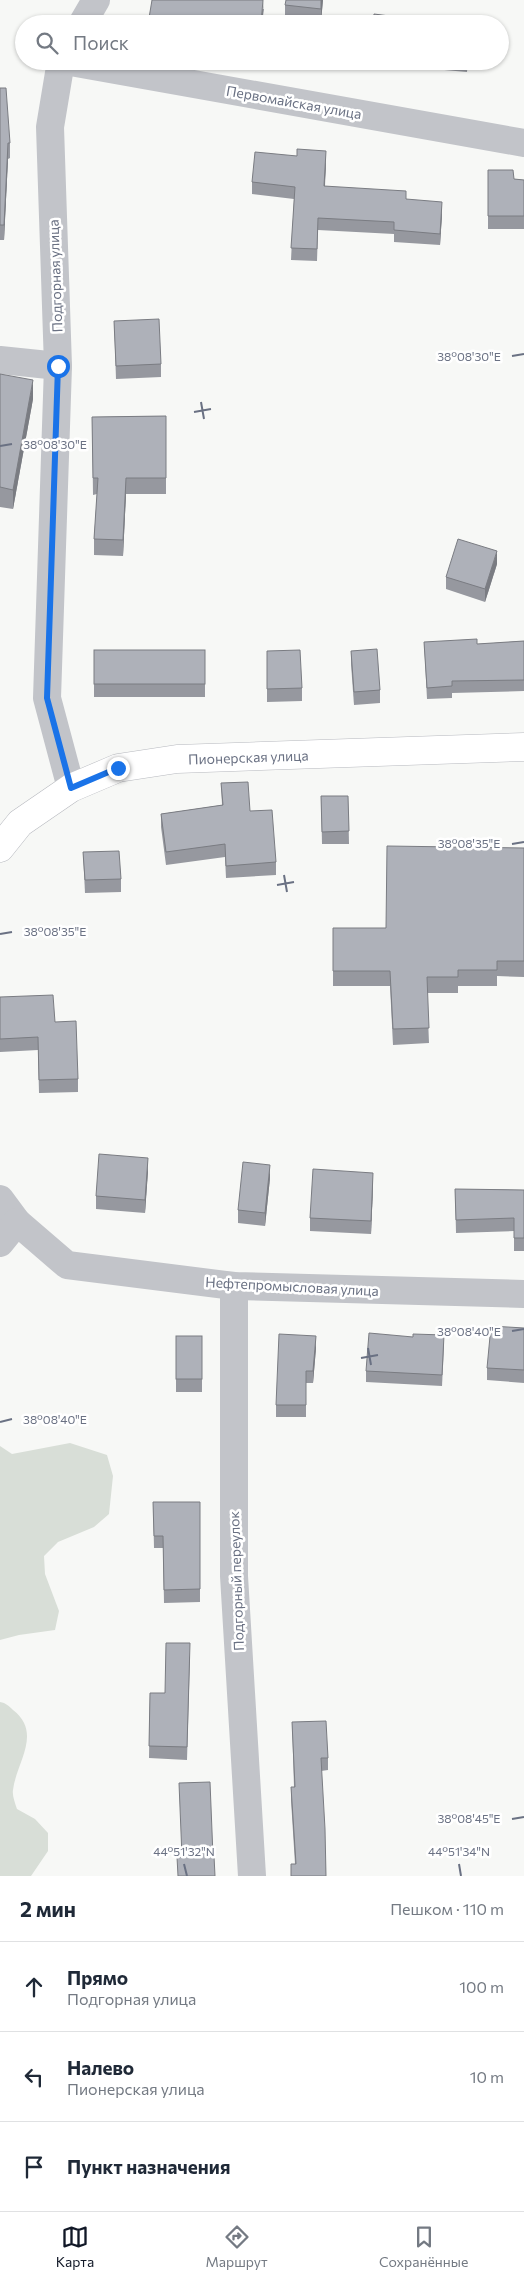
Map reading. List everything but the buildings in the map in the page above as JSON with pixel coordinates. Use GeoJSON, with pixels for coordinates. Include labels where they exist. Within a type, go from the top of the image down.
{"type":"FeatureCollection","features":[{"type":"Feature","properties":{"kind":"main road","name":"Пионерская улица"},"geometry":{"type":"LineString","coordinates":[[0,848],[20,823],[71,788],[118,768],[177,760],[524,747]]}},
{"type":"Feature","properties":{"kind":"street"},"geometry":{"type":"LineString","coordinates":[[87,15],[96,0]]}},
{"type":"Feature","properties":{"kind":"street","name":"Подгорная улица"},"geometry":{"type":"LineString","coordinates":[[61,70],[50,128],[58,366],[47,698],[71,788]]}},
{"type":"Feature","properties":{"kind":"street","name":"Первомайская улица"},"geometry":{"type":"LineString","coordinates":[[114,70],[524,143]]}},
{"type":"Feature","properties":{"kind":"street"},"geometry":{"type":"LineString","coordinates":[[0,360],[58,366]]}},
{"type":"Feature","properties":{"kind":"street","name":"Нефтепромысловая улица"},"geometry":{"type":"LineString","coordinates":[[0,1199],[16,1222],[68,1265],[234,1286],[524,1294]]}},
{"type":"Feature","properties":{"kind":"street"},"geometry":{"type":"LineString","coordinates":[[0,1244],[16,1222]]}},
{"type":"Feature","properties":{"kind":"street","name":"Подгорный переулок"},"geometry":{"type":"LineString","coordinates":[[234,1286],[234,1576],[252,1876]]}},
{"type":"Feature","properties":{"kind":"shaded area"},"geometry":{"type":"Polygon","coordinates":[[[70,1443],[107,1455],[113,1476],[109,1514],[94,1527],[58,1542],[44,1556],[45,1574],[59,1611],[55,1630],[19,1635],[0,1640],[0,1446],[12,1454],[70,1443]]]}},
{"type":"Feature","properties":{"kind":"shaded area"},"geometry":{"type":"Polygon","coordinates":[[[0,1702],[6,1704],[22,1719],[26,1728],[25,1749],[13,1790],[17,1809],[35,1819],[48,1833],[48,1851],[31,1876],[0,1876],[0,1702]]]}},
{"type":"Feature","properties":{"kind":"route"},"geometry":{"type":"LineString","coordinates":[[58,366],[47,698],[71,788],[118,768]]}}]}
